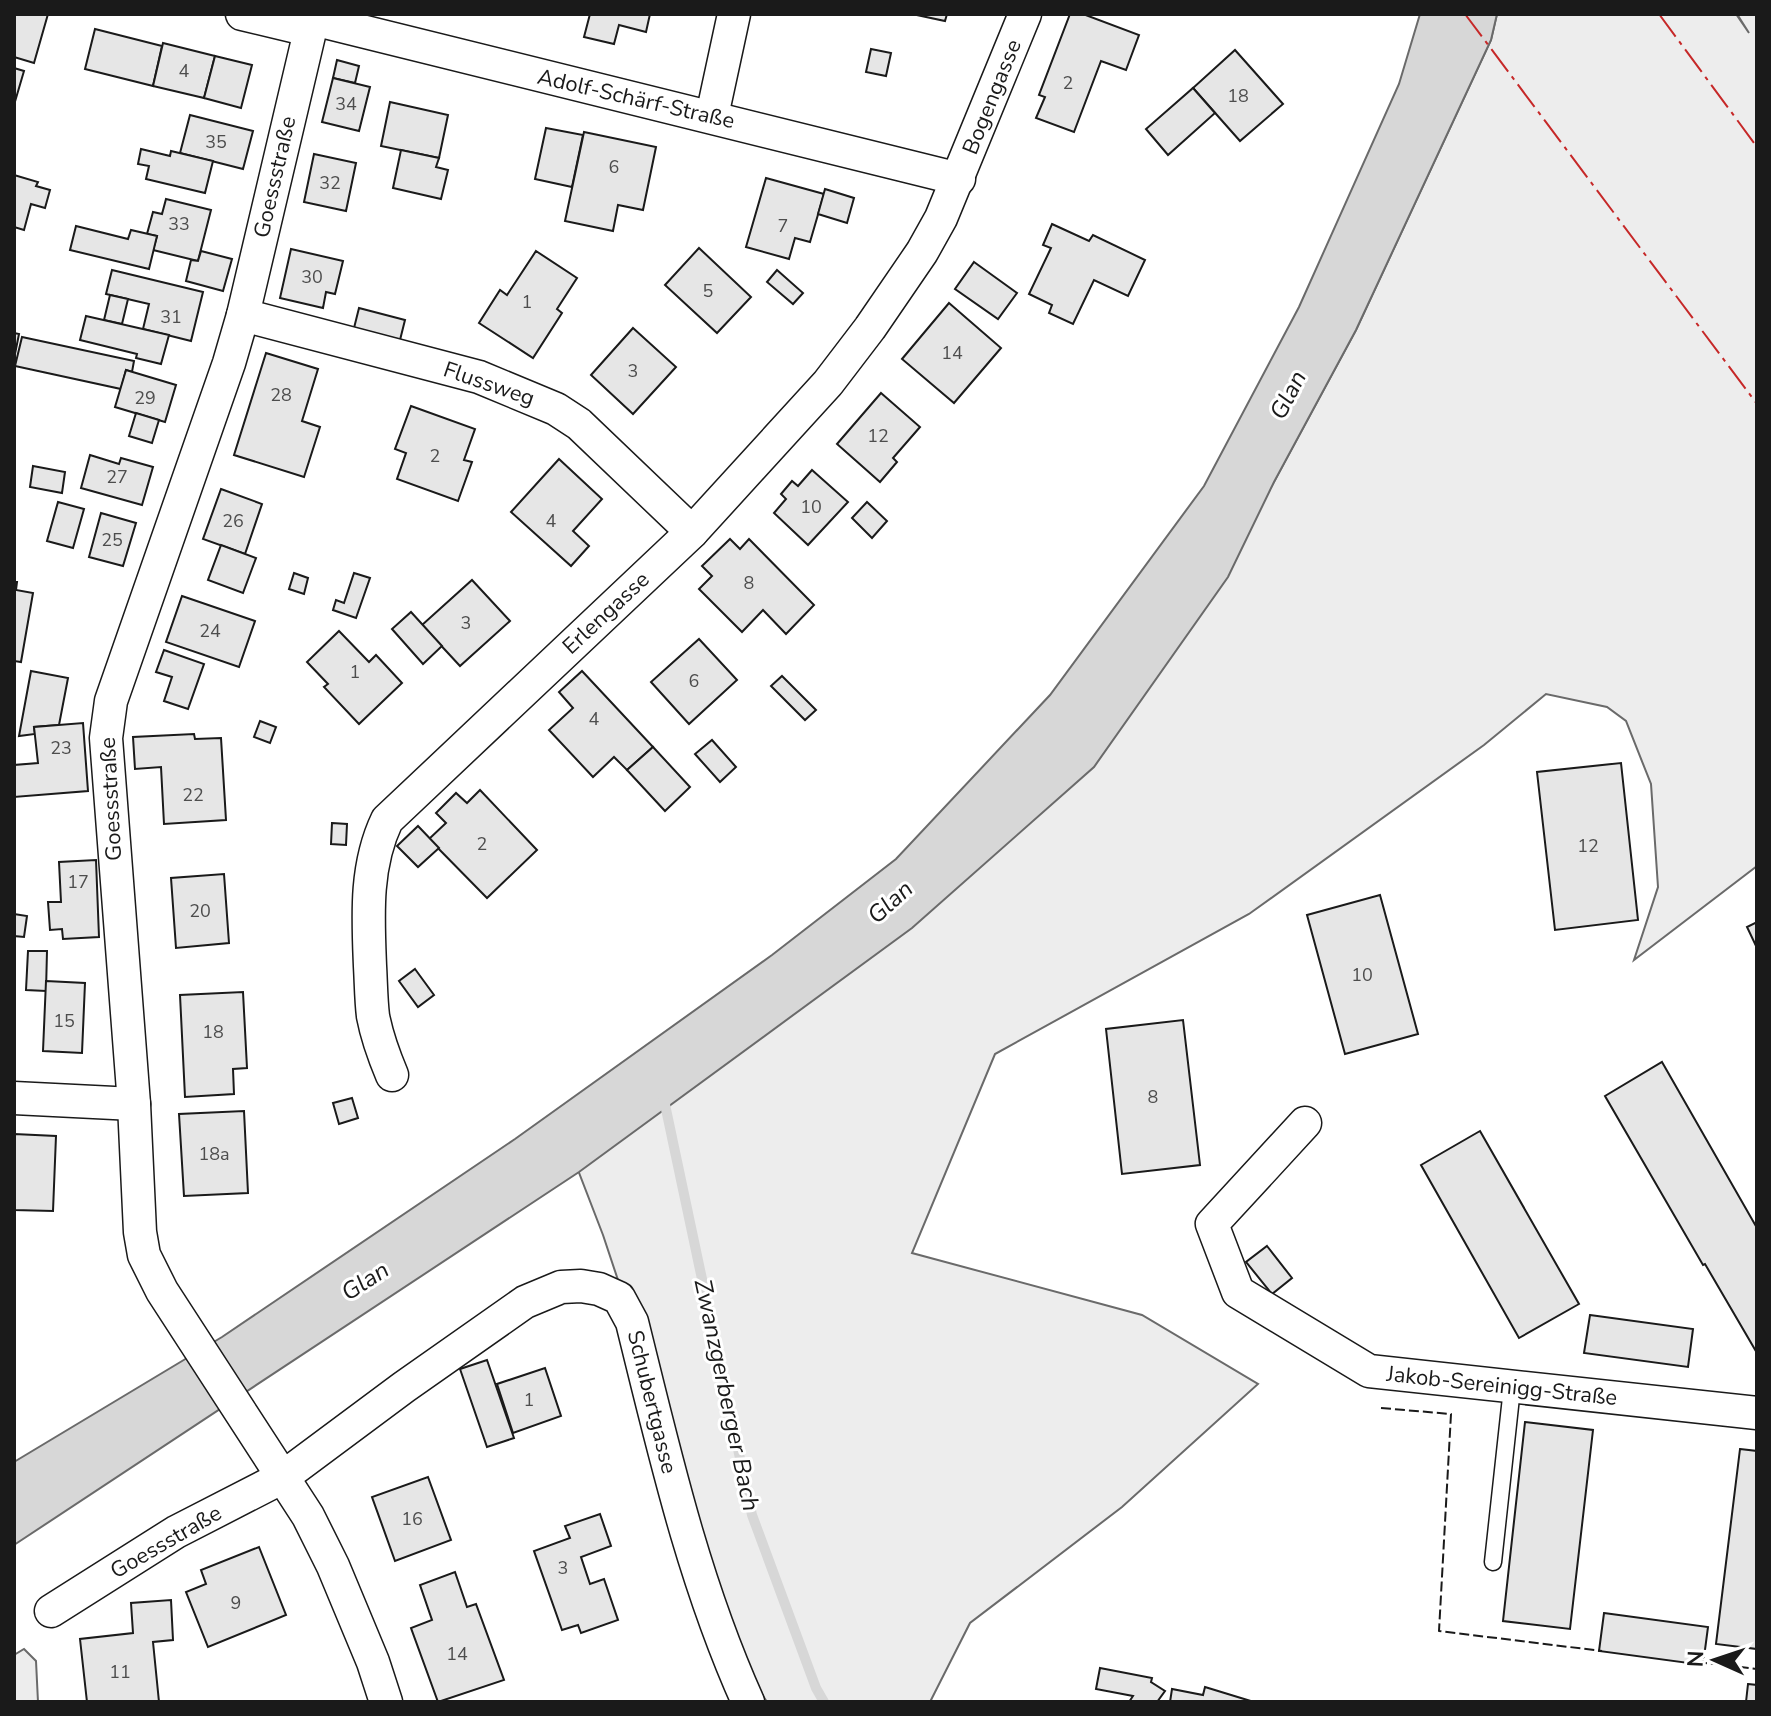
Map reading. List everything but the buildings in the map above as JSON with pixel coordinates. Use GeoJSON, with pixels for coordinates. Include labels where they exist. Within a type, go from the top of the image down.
{"type":"FeatureCollection","features":[{"type":"Feature","properties":{"kind":"street","name":"Adolf-Schärf-Straße"},"geometry":{"type":"LineString","coordinates":[[242,14],[312,21],[712,116],[959,179]]}},
{"type":"Feature","properties":{"kind":"street"},"geometry":{"type":"LineString","coordinates":[[712,116],[734,14]]}},
{"type":"Feature","properties":{"kind":"street","name":"Bogengasse"},"geometry":{"type":"LineString","coordinates":[[959,179],[1025,14]]}},
{"type":"Feature","properties":{"kind":"street","name":"Goessstraße"},"geometry":{"type":"LineString","coordinates":[[312,21],[243,315],[111,701],[106,738],[144,1255],[162,1291],[308,1516],[333,1566],[386,1702]]}},
{"type":"Feature","properties":{"kind":"street","name":"Erlengasse"},"geometry":{"type":"LineString","coordinates":[[392,1075],[381,1048],[373,1014],[368,920],[376,842],[387,820],[692,532],[828,383],[922,252],[959,179]]}},
{"type":"Feature","properties":{"kind":"street","name":"Flussweg"},"geometry":{"type":"LineString","coordinates":[[243,315],[479,377],[556,409],[579,424],[692,532]]}},
{"type":"Feature","properties":{"kind":"street"},"geometry":{"type":"LineString","coordinates":[[14,1098],[134,1104]]}},
{"type":"Feature","properties":{"kind":"street","name":"Jakob-Sereinigg-Straße"},"geometry":{"type":"LineString","coordinates":[[1305,1123],[1212,1224],[1238,1292],[1369,1371],[1757,1413]]}},
{"type":"Feature","properties":{"kind":"street","name":"Schubertgasse"},"geometry":{"type":"LineString","coordinates":[[283,1477],[525,1302],[561,1287],[581,1286],[599,1289],[619,1298],[632,1322],[678,1511],[730,1663],[748,1702]]}},
{"type":"Feature","properties":{"kind":"street","name":"Goessstraße"},"geometry":{"type":"LineString","coordinates":[[51,1611],[176,1532],[283,1477]]}},
{"type":"Feature","properties":{"kind":"lane"},"geometry":{"type":"LineString","coordinates":[[1493,1562],[1512,1388]]}},
{"type":"Feature","properties":{"kind":"shaded area"},"geometry":{"type":"Polygon","coordinates":[[[1497,14],[1736,14],[1749,33],[1737,14],[1757,14],[1757,866],[1634,960],[1658,887],[1651,784],[1626,721],[1607,707],[1546,694],[1484,745],[1249,914],[995,1054],[912,1253],[1142,1315],[1258,1384],[1122,1507],[970,1623],[930,1702],[767,1702],[749,1674],[603,1235],[573,1157],[785,996],[1256,515],[1356,330],[1491,40],[1497,14]]]}},
{"type":"Feature","properties":{"kind":"shaded area"},"geometry":{"type":"Polygon","coordinates":[[[24,1649],[36,1661],[38,1702],[14,1702],[14,1655],[24,1649]]]}},
{"type":"Feature","properties":{"kind":"water","name":"Glan"},"geometry":{"type":"Polygon","coordinates":[[[1420,14],[1497,14],[1491,40],[1356,330],[1274,482],[1228,577],[1094,767],[912,928],[579,1172],[14,1545],[14,1462],[222,1337],[515,1139],[772,955],[896,859],[1050,695],[1204,486],[1299,307],[1399,84],[1420,14]]]}},
{"type":"Feature","properties":{"kind":"waterway","name":"Zwanzgerberger Bach"},"geometry":{"type":"LineString","coordinates":[[663,1095],[752,1515],[816,1688],[824,1702]]}},
{"type":"Feature","properties":{"kind":"fence"},"geometry":{"type":"LineString","coordinates":[[1381,1408],[1451,1414],[1439,1631],[1602,1651]]}},
{"type":"Feature","properties":{"kind":"fence"},"geometry":{"type":"LineString","coordinates":[[1697,1662],[1757,1669]]}},
{"type":"Feature","properties":{"kind":"power"},"geometry":{"type":"LineString","coordinates":[[1465,14],[1757,404]]}},
{"type":"Feature","properties":{"kind":"power"},"geometry":{"type":"LineString","coordinates":[[1659,14],[1757,147]]}}]}
